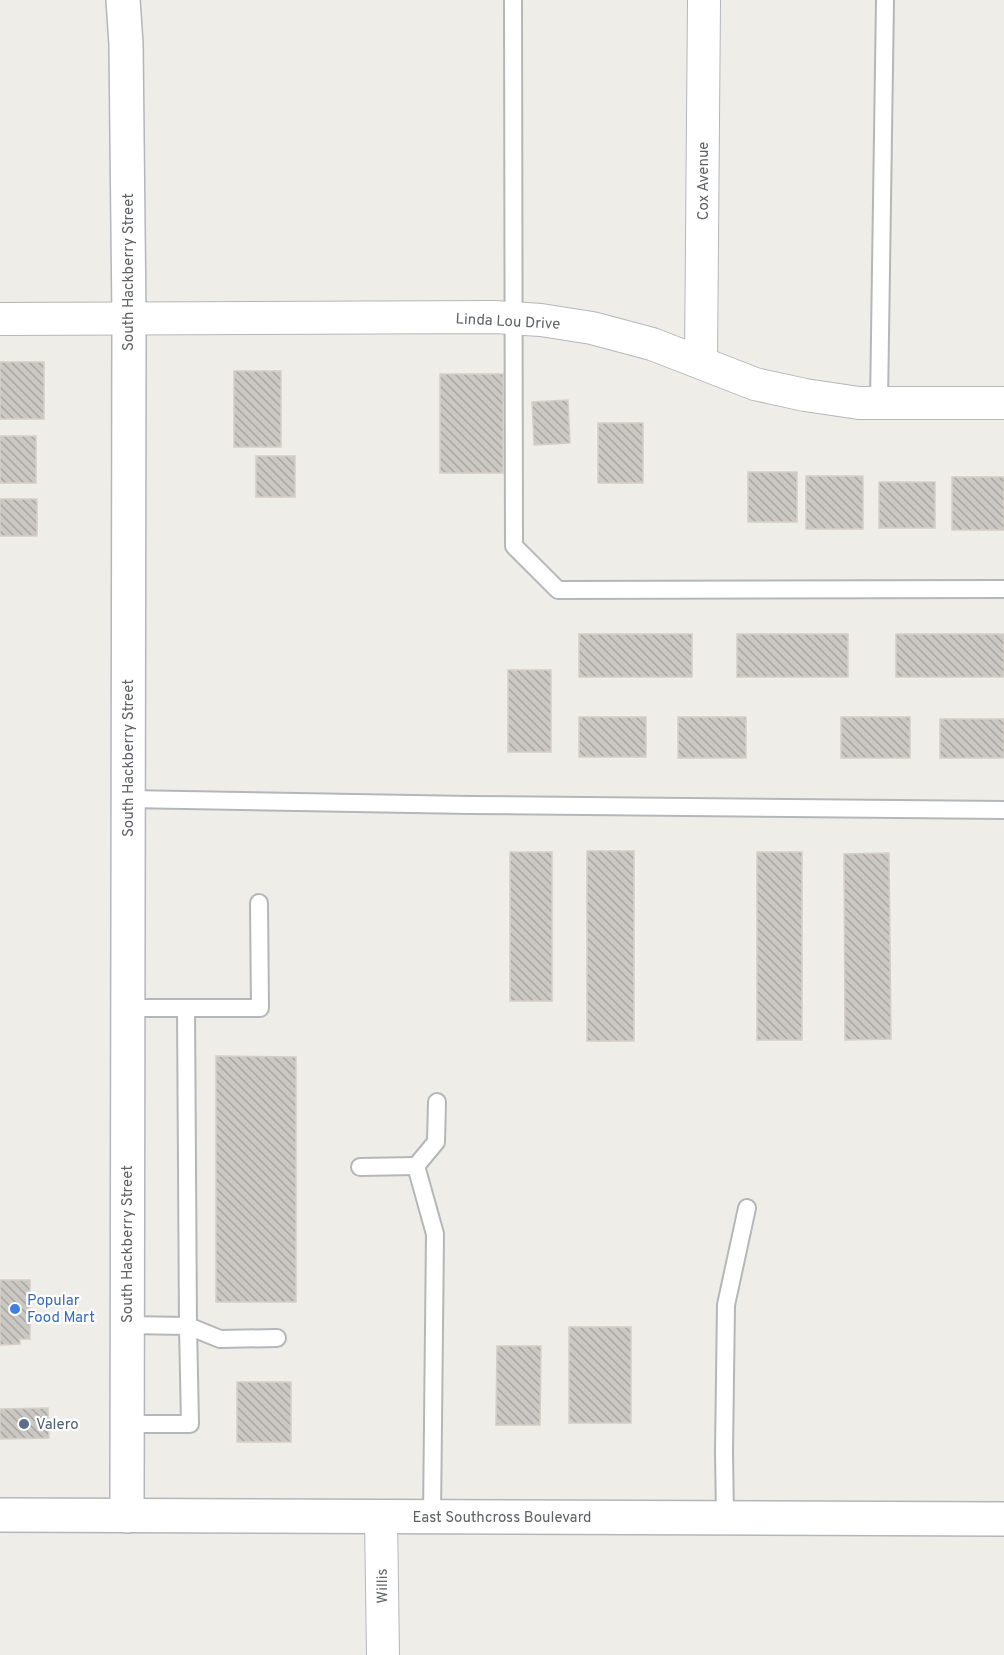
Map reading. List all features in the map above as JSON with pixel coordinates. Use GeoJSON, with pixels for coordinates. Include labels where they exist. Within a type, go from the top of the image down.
{"type":"FeatureCollection","features":[{"type":"Feature","properties":{"kind":"main road","name":"South Hackberry Street"},"geometry":{"type":"LineString","coordinates":[[123,0],[126,44],[129,318],[127,1516]]}},
{"type":"Feature","properties":{"kind":"main road","name":"East Southcross Boulevard"},"geometry":{"type":"LineString","coordinates":[[0,1515],[1004,1519]]}},
{"type":"Feature","properties":{"kind":"street","name":"Cox Avenue"},"geometry":{"type":"LineString","coordinates":[[701,362],[704,0]]}},
{"type":"Feature","properties":{"kind":"street","name":"Linda Lou Drive"},"geometry":{"type":"LineString","coordinates":[[0,319],[513,318],[592,328],[652,344],[765,386],[805,395],[859,403],[1004,403]]}},
{"type":"Feature","properties":{"kind":"street","name":"Willis"},"geometry":{"type":"LineString","coordinates":[[381,1517],[383,1655]]}},
{"type":"Feature","properties":{"kind":"lane"},"geometry":{"type":"LineString","coordinates":[[513,0],[514,546],[558,590],[1004,589]]}},
{"type":"Feature","properties":{"kind":"lane"},"geometry":{"type":"LineString","coordinates":[[879,403],[885,0]]}},
{"type":"Feature","properties":{"kind":"lane"},"geometry":{"type":"LineString","coordinates":[[128,799],[470,806],[1004,810]]}},
{"type":"Feature","properties":{"kind":"lane"},"geometry":{"type":"LineString","coordinates":[[127,1008],[260,1008],[259,903]]}},
{"type":"Feature","properties":{"kind":"lane"},"geometry":{"type":"LineString","coordinates":[[127,1424],[190,1424],[186,1008]]}},
{"type":"Feature","properties":{"kind":"lane"},"geometry":{"type":"LineString","coordinates":[[417,1166],[436,1142],[437,1102]]}},
{"type":"Feature","properties":{"kind":"lane"},"geometry":{"type":"LineString","coordinates":[[360,1167],[417,1166]]}},
{"type":"Feature","properties":{"kind":"lane"},"geometry":{"type":"LineString","coordinates":[[417,1166],[435,1234],[432,1517]]}},
{"type":"Feature","properties":{"kind":"lane"},"geometry":{"type":"LineString","coordinates":[[725,1518],[726,1305],[747,1208]]}},
{"type":"Feature","properties":{"kind":"lane"},"geometry":{"type":"LineString","coordinates":[[127,1325],[188,1326],[220,1339],[277,1338]]}},
{"type":"Feature","properties":{"kind":"building"},"geometry":{"type":"Polygon","coordinates":[[[0,362],[44,362],[44,419],[0,419],[0,362]]]}},
{"type":"Feature","properties":{"kind":"building"},"geometry":{"type":"Polygon","coordinates":[[[234,371],[281,371],[281,447],[234,447],[234,371]]]}},
{"type":"Feature","properties":{"kind":"building"},"geometry":{"type":"Polygon","coordinates":[[[440,374],[503,374],[503,473],[440,473],[440,374]]]}},
{"type":"Feature","properties":{"kind":"building"},"geometry":{"type":"Polygon","coordinates":[[[568,400],[570,443],[534,445],[532,402],[568,400]]]}},
{"type":"Feature","properties":{"kind":"building"},"geometry":{"type":"Polygon","coordinates":[[[598,423],[643,423],[643,483],[598,483],[598,423]]]}},
{"type":"Feature","properties":{"kind":"building"},"geometry":{"type":"Polygon","coordinates":[[[0,436],[36,436],[36,483],[0,483],[0,436]]]}},
{"type":"Feature","properties":{"kind":"building"},"geometry":{"type":"Polygon","coordinates":[[[256,456],[295,456],[295,497],[256,497],[256,456]]]}},
{"type":"Feature","properties":{"kind":"building"},"geometry":{"type":"Polygon","coordinates":[[[748,472],[797,472],[797,522],[748,522],[748,472]]]}},
{"type":"Feature","properties":{"kind":"building"},"geometry":{"type":"Polygon","coordinates":[[[806,476],[863,476],[863,529],[806,529],[806,476]]]}},
{"type":"Feature","properties":{"kind":"building"},"geometry":{"type":"Polygon","coordinates":[[[952,477],[1004,477],[1004,530],[952,530],[952,477]]]}},
{"type":"Feature","properties":{"kind":"building"},"geometry":{"type":"Polygon","coordinates":[[[879,482],[935,482],[935,528],[879,528],[879,482]]]}},
{"type":"Feature","properties":{"kind":"building"},"geometry":{"type":"Polygon","coordinates":[[[0,499],[37,499],[37,536],[0,536],[0,499]]]}},
{"type":"Feature","properties":{"kind":"building"},"geometry":{"type":"Polygon","coordinates":[[[579,634],[692,634],[692,677],[579,677],[579,634]]]}},
{"type":"Feature","properties":{"kind":"building"},"geometry":{"type":"Polygon","coordinates":[[[737,634],[848,634],[848,677],[737,677],[737,634]]]}},
{"type":"Feature","properties":{"kind":"building"},"geometry":{"type":"Polygon","coordinates":[[[896,634],[1004,634],[1004,677],[896,677],[896,634]]]}},
{"type":"Feature","properties":{"kind":"building"},"geometry":{"type":"Polygon","coordinates":[[[508,670],[551,670],[551,752],[508,752],[508,670]]]}},
{"type":"Feature","properties":{"kind":"building"},"geometry":{"type":"Polygon","coordinates":[[[579,717],[646,717],[646,757],[579,757],[579,717]]]}},
{"type":"Feature","properties":{"kind":"building"},"geometry":{"type":"Polygon","coordinates":[[[678,717],[746,717],[746,758],[678,758],[678,717]]]}},
{"type":"Feature","properties":{"kind":"building"},"geometry":{"type":"Polygon","coordinates":[[[841,717],[910,717],[910,758],[841,758],[841,717]]]}},
{"type":"Feature","properties":{"kind":"building"},"geometry":{"type":"Polygon","coordinates":[[[940,719],[1004,719],[1004,758],[940,758],[940,719]]]}},
{"type":"Feature","properties":{"kind":"building"},"geometry":{"type":"Polygon","coordinates":[[[587,851],[634,851],[634,1041],[587,1041],[587,851]]]}},
{"type":"Feature","properties":{"kind":"building"},"geometry":{"type":"Polygon","coordinates":[[[510,852],[552,852],[552,1001],[510,1001],[510,852]]]}},
{"type":"Feature","properties":{"kind":"building"},"geometry":{"type":"Polygon","coordinates":[[[757,852],[802,852],[802,1040],[757,1040],[757,852]]]}},
{"type":"Feature","properties":{"kind":"building"},"geometry":{"type":"Polygon","coordinates":[[[889,853],[891,1039],[845,1040],[844,854],[889,853]]]}},
{"type":"Feature","properties":{"kind":"building"},"geometry":{"type":"Polygon","coordinates":[[[216,1056],[296,1057],[296,1302],[216,1302],[216,1056]]]}},
{"type":"Feature","properties":{"kind":"building","name":"Popular Food Mart"},"geometry":{"type":"Polygon","coordinates":[[[0,1280],[30,1280],[30,1339],[20,1339],[20,1344],[0,1345],[0,1280]]]}},
{"type":"Feature","properties":{"kind":"building"},"geometry":{"type":"Polygon","coordinates":[[[569,1327],[631,1327],[631,1423],[569,1423],[569,1327]]]}},
{"type":"Feature","properties":{"kind":"building"},"geometry":{"type":"Polygon","coordinates":[[[497,1346],[541,1346],[540,1425],[496,1425],[497,1346]]]}},
{"type":"Feature","properties":{"kind":"building"},"geometry":{"type":"Polygon","coordinates":[[[237,1382],[291,1382],[291,1442],[237,1442],[237,1382]]]}},
{"type":"Feature","properties":{"kind":"building","name":"Valero"},"geometry":{"type":"Polygon","coordinates":[[[48,1408],[49,1438],[0,1439],[0,1409],[48,1408]]]}},
{"type":"Feature","properties":{"kind":"place","name":"Popular Food Mart"},"geometry":{"type":"Point","coordinates":[15,1309]}},
{"type":"Feature","properties":{"kind":"place","name":"Valero"},"geometry":{"type":"Point","coordinates":[24,1424]}}]}
